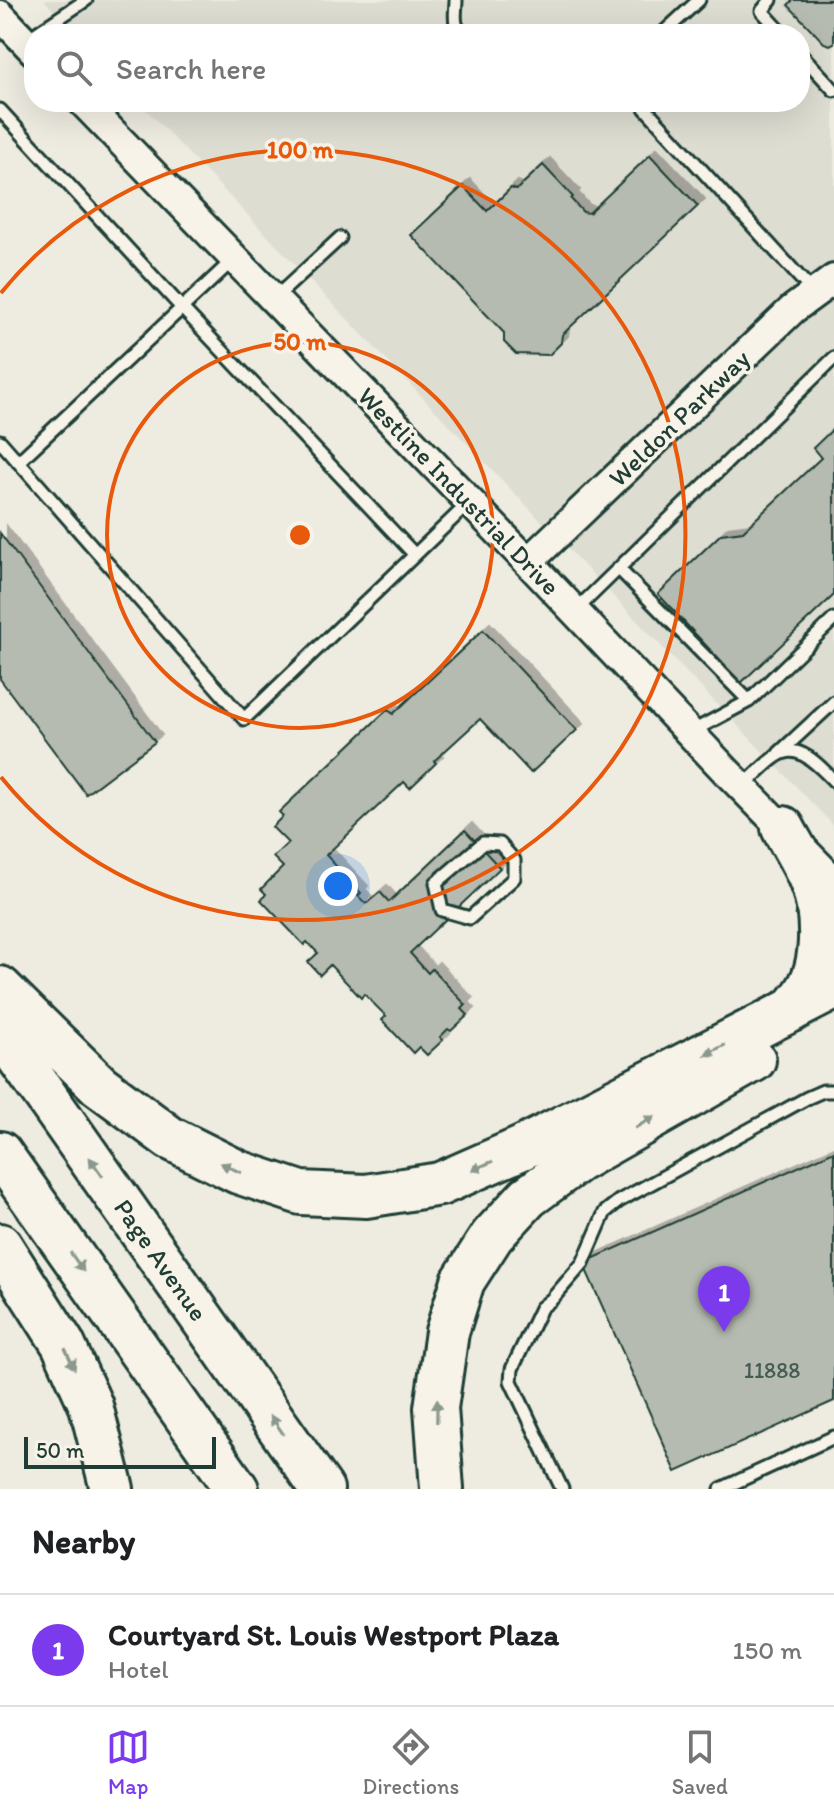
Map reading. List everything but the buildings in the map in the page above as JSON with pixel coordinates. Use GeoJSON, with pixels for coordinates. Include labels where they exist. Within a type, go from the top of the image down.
{"type":"FeatureCollection","features":[{"type":"Feature","properties":{"kind":"highway"},"geometry":{"type":"LineString","coordinates":[[783,828],[810,880],[820,914],[819,945],[808,989],[818,1018]]}},
{"type":"Feature","properties":{"kind":"highway"},"geometry":{"type":"LineString","coordinates":[[0,988],[99,1085],[170,1138],[238,1172],[301,1193],[366,1196],[440,1184],[818,1018]]}},
{"type":"Feature","properties":{"kind":"highway"},"geometry":{"type":"LineString","coordinates":[[442,1489],[436,1408],[447,1332],[463,1281],[492,1236],[528,1197],[577,1161],[818,1018],[834,988]]}},
{"type":"Feature","properties":{"kind":"highway","name":"Page Avenue"},"geometry":{"type":"LineString","coordinates":[[0,1031],[322,1489]]}},
{"type":"Feature","properties":{"kind":"highway"},"geometry":{"type":"LineString","coordinates":[[0,1153],[237,1489]]}},
{"type":"Feature","properties":{"kind":"highway"},"geometry":{"type":"LineString","coordinates":[[0,1245],[63,1344],[86,1394],[112,1489]]}},
{"type":"Feature","properties":{"kind":"street"},"geometry":{"type":"LineString","coordinates":[[0,15],[24,34]]}},
{"type":"Feature","properties":{"kind":"street","name":"Westline Industrial Drive"},"geometry":{"type":"LineString","coordinates":[[93,112],[834,881]]}},
{"type":"Feature","properties":{"kind":"street","name":"Weldon Parkway"},"geometry":{"type":"LineString","coordinates":[[528,562],[793,309],[824,286]]}},
{"type":"Feature","properties":{"kind":"lane"},"geometry":{"type":"LineString","coordinates":[[54,24],[86,0]]}},
{"type":"Feature","properties":{"kind":"lane"},"geometry":{"type":"LineString","coordinates":[[456,0],[456,24]]}},
{"type":"Feature","properties":{"kind":"lane"},"geometry":{"type":"LineString","coordinates":[[673,24],[699,0]]}},
{"type":"Feature","properties":{"kind":"lane"},"geometry":{"type":"LineString","coordinates":[[771,0],[762,11],[774,24]]}},
{"type":"Feature","properties":{"kind":"lane"},"geometry":{"type":"LineString","coordinates":[[810,64],[834,90]]}},
{"type":"Feature","properties":{"kind":"lane"},"geometry":{"type":"LineString","coordinates":[[0,110],[415,555]]}},
{"type":"Feature","properties":{"kind":"lane"},"geometry":{"type":"LineString","coordinates":[[649,112],[824,286]]}},
{"type":"Feature","properties":{"kind":"lane"},"geometry":{"type":"LineString","coordinates":[[274,299],[340,238]]}},
{"type":"Feature","properties":{"kind":"lane"},"geometry":{"type":"LineString","coordinates":[[18,462],[234,259]]}},
{"type":"Feature","properties":{"kind":"lane"},"geometry":{"type":"LineString","coordinates":[[575,612],[834,358]]}},
{"type":"Feature","properties":{"kind":"lane"},"geometry":{"type":"LineString","coordinates":[[0,441],[244,719],[470,502]]}},
{"type":"Feature","properties":{"kind":"lane"},"geometry":{"type":"LineString","coordinates":[[619,569],[749,701]]}},
{"type":"Feature","properties":{"kind":"lane"},"geometry":{"type":"LineString","coordinates":[[689,733],[749,701],[834,619]]}},
{"type":"Feature","properties":{"kind":"lane"},"geometry":{"type":"LineString","coordinates":[[741,787],[834,702]]}},
{"type":"Feature","properties":{"kind":"lane"},"geometry":{"type":"LineString","coordinates":[[779,753],[796,750],[816,762],[834,781]]}},
{"type":"Feature","properties":{"kind":"lane"},"geometry":{"type":"LineString","coordinates":[[483,843],[500,844],[514,860],[514,878],[470,918],[442,910],[436,883],[483,843]]}},
{"type":"Feature","properties":{"kind":"lane"},"geometry":{"type":"LineString","coordinates":[[562,1489],[511,1381],[512,1369],[541,1308],[583,1263],[605,1212],[619,1201],[807,1098],[823,1091],[834,1091]]}},
{"type":"Feature","properties":{"kind":"lane"},"geometry":{"type":"LineString","coordinates":[[721,1489],[834,1437]]}},
{"type":"Feature","properties":{"kind":"shaded area"},"geometry":{"type":"Polygon","coordinates":[[[44,0],[834,0],[834,826],[149,112],[810,112],[810,24],[67,24],[44,0]]]}},
{"type":"Feature","properties":{"kind":"place","name":"Courtyard St. Louis Westport Plaza"},"geometry":{"type":"Point","coordinates":[724,1332]}}]}
